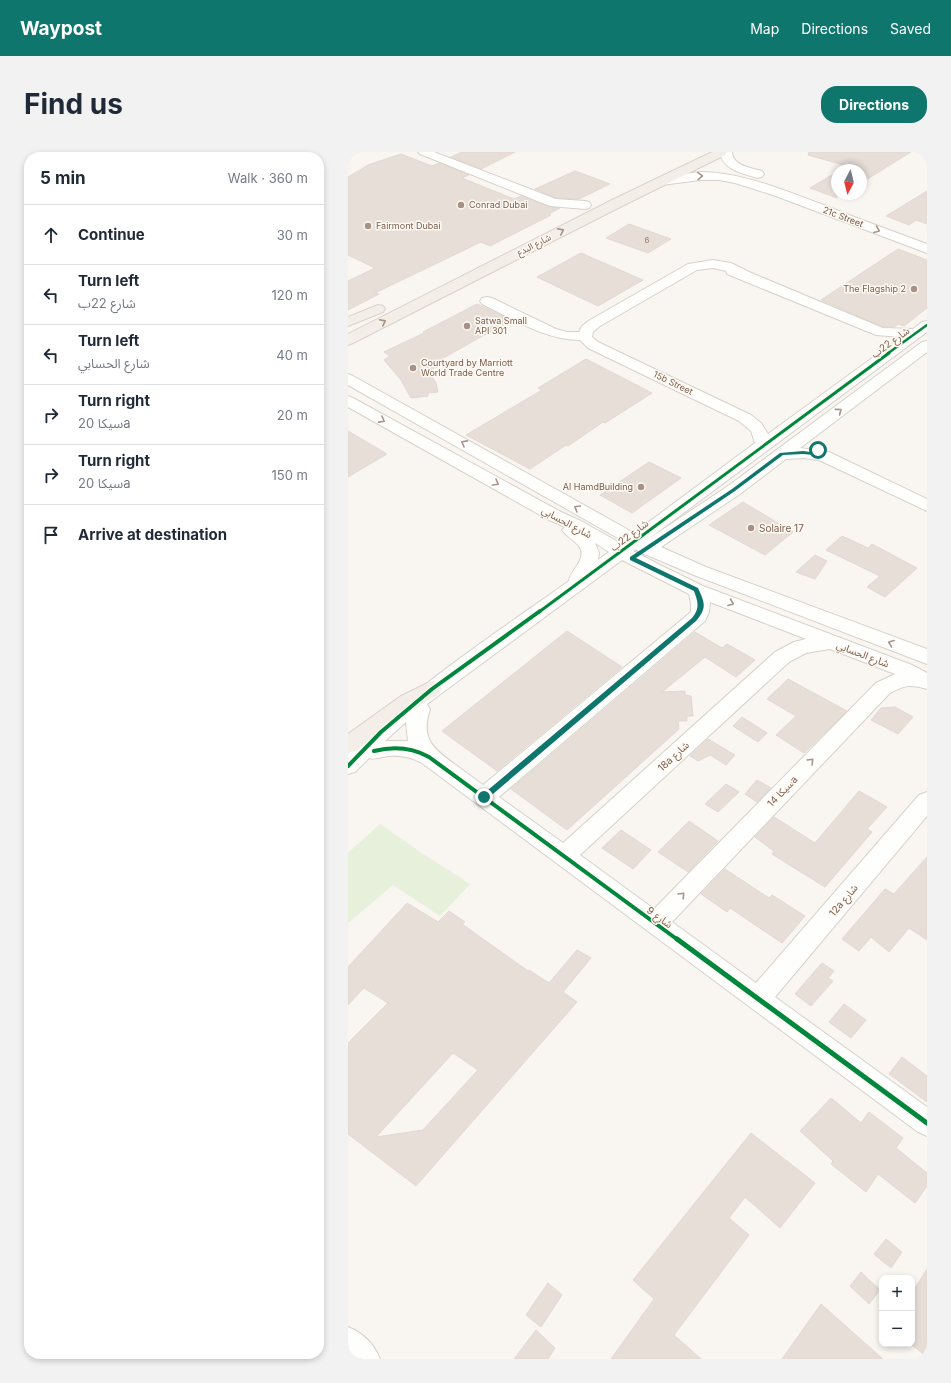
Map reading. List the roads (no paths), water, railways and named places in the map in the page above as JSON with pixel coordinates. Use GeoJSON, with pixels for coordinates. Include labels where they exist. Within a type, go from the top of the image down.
{"type":"FeatureCollection","features":[{"type":"Feature","properties":{"kind":"main road","name":"شارع البدع"},"geometry":{"type":"LineString","coordinates":[[440,278],[585,205],[656,177],[676,174],[721,152]]}},
{"type":"Feature","properties":{"kind":"main road","name":"شارع البدع"},"geometry":{"type":"LineString","coordinates":[[348,340],[638,192],[682,157],[691,158],[692,161],[680,168],[676,174]]}},
{"type":"Feature","properties":{"kind":"main road"},"geometry":{"type":"LineString","coordinates":[[494,265],[529,264]]}},
{"type":"Feature","properties":{"kind":"main road"},"geometry":{"type":"LineString","coordinates":[[348,322],[367,315],[392,302]]}},
{"type":"Feature","properties":{"kind":"main road"},"geometry":{"type":"LineString","coordinates":[[348,329],[367,315]]}},
{"type":"Feature","properties":{"kind":"main road"},"geometry":{"type":"LineString","coordinates":[[348,745],[408,702],[432,689]]}},
{"type":"Feature","properties":{"kind":"street"},"geometry":{"type":"LineString","coordinates":[[424,152],[554,203],[585,205]]}},
{"type":"Feature","properties":{"kind":"street","name":"21c Street"},"geometry":{"type":"LineString","coordinates":[[726,152],[728,160],[733,165],[763,182],[927,249]]}},
{"type":"Feature","properties":{"kind":"street","name":"21c Street"},"geometry":{"type":"LineString","coordinates":[[656,177],[713,176],[763,182],[927,237]]}},
{"type":"Feature","properties":{"kind":"street"},"geometry":{"type":"LineString","coordinates":[[554,203],[559,210],[561,218]]}},
{"type":"Feature","properties":{"kind":"street"},"geometry":{"type":"LineString","coordinates":[[487,301],[551,332],[567,336],[585,336],[586,331],[590,326],[677,277],[695,270],[708,268],[722,269],[744,275],[881,332],[890,340],[893,350]]}},
{"type":"Feature","properties":{"kind":"street"},"geometry":{"type":"LineString","coordinates":[[600,348],[594,340],[593,334],[595,329],[604,319]]}},
{"type":"Feature","properties":{"kind":"street"},"geometry":{"type":"LineString","coordinates":[[881,332],[922,329]]}},
{"type":"Feature","properties":{"kind":"street","name":"شارع 22ب"},"geometry":{"type":"LineString","coordinates":[[348,781],[392,733],[420,709],[677,518],[763,445],[922,329]]}},
{"type":"Feature","properties":{"kind":"street","name":"15b Street"},"geometry":{"type":"LineString","coordinates":[[585,336],[590,343],[745,418],[754,424],[759,430],[763,438],[763,445]]}},
{"type":"Feature","properties":{"kind":"street","name":"شارع 22ب"},"geometry":{"type":"LineString","coordinates":[[677,518],[734,490],[927,345]]}},
{"type":"Feature","properties":{"kind":"street"},"geometry":{"type":"LineString","coordinates":[[910,357],[927,356]]}},
{"type":"Feature","properties":{"kind":"street","name":"شارع الحسابي"},"geometry":{"type":"LineString","coordinates":[[348,379],[594,518],[634,550]]}},
{"type":"Feature","properties":{"kind":"street","name":"شارع الحسابي"},"geometry":{"type":"LineString","coordinates":[[348,401],[555,516],[634,550],[698,580],[768,617],[920,676]]}},
{"type":"Feature","properties":{"kind":"street","name":"15b Street"},"geometry":{"type":"LineString","coordinates":[[745,418],[768,424],[793,424]]}},
{"type":"Feature","properties":{"kind":"street"},"geometry":{"type":"LineString","coordinates":[[814,430],[816,444],[823,455]]}},
{"type":"Feature","properties":{"kind":"street"},"geometry":{"type":"LineString","coordinates":[[782,454],[803,452],[823,455],[927,506]]}},
{"type":"Feature","properties":{"kind":"street"},"geometry":{"type":"LineString","coordinates":[[555,516],[583,538],[590,553],[590,562],[587,568],[570,589]]}},
{"type":"Feature","properties":{"kind":"street"},"geometry":{"type":"LineString","coordinates":[[484,797],[698,616],[700,612],[701,603],[698,580],[680,547],[677,518],[650,520],[638,523],[611,523],[594,518]]}},
{"type":"Feature","properties":{"kind":"street","name":"شارع 22ب"},"geometry":{"type":"LineString","coordinates":[[348,766],[381,732],[432,689],[570,589],[634,550]]}},
{"type":"Feature","properties":{"kind":"street","name":"شارع الحسابي"},"geometry":{"type":"LineString","coordinates":[[698,580],[927,657]]}},
{"type":"Feature","properties":{"kind":"street"},"geometry":{"type":"LineString","coordinates":[[768,617],[779,629],[782,638],[782,657]]}},
{"type":"Feature","properties":{"kind":"street","name":"18a شارع"},"geometry":{"type":"LineString","coordinates":[[564,856],[782,657],[801,647],[832,642]]}},
{"type":"Feature","properties":{"kind":"street","name":"سيكا 14a"},"geometry":{"type":"LineString","coordinates":[[655,923],[883,688],[898,680],[920,676]]}},
{"type":"Feature","properties":{"kind":"street","name":"شارع 9"},"geometry":{"type":"LineString","coordinates":[[420,709],[415,726],[416,734],[423,750],[429,757]]}},
{"type":"Feature","properties":{"kind":"street","name":"شارع 9"},"geometry":{"type":"LineString","coordinates":[[374,751],[391,748],[408,748],[429,757],[927,1124]]}},
{"type":"Feature","properties":{"kind":"street","name":"12a شارع"},"geometry":{"type":"LineString","coordinates":[[758,999],[927,801]]}},
{"type":"Feature","properties":{"kind":"street"},"geometry":{"type":"LineString","coordinates":[[348,1342],[364,1359]]}},
{"type":"Feature","properties":{"kind":"place","name":"Conrad Dubai"},"geometry":{"type":"Point","coordinates":[461,205]}},
{"type":"Feature","properties":{"kind":"place","name":"Fairmont Dubai"},"geometry":{"type":"Point","coordinates":[368,226]}},
{"type":"Feature","properties":{"kind":"place","name":"The Flagship 2"},"geometry":{"type":"Point","coordinates":[914,289]}},
{"type":"Feature","properties":{"kind":"place","name":"Satwa Small API 301"},"geometry":{"type":"Point","coordinates":[467,326]}},
{"type":"Feature","properties":{"kind":"place","name":"Courtyard by Marriott World Trade Centre"},"geometry":{"type":"Point","coordinates":[413,368]}},
{"type":"Feature","properties":{"kind":"place","name":"Al HamdBuilding"},"geometry":{"type":"Point","coordinates":[641,487]}},
{"type":"Feature","properties":{"kind":"place","name":"Solaire 17"},"geometry":{"type":"Point","coordinates":[751,528]}}]}
